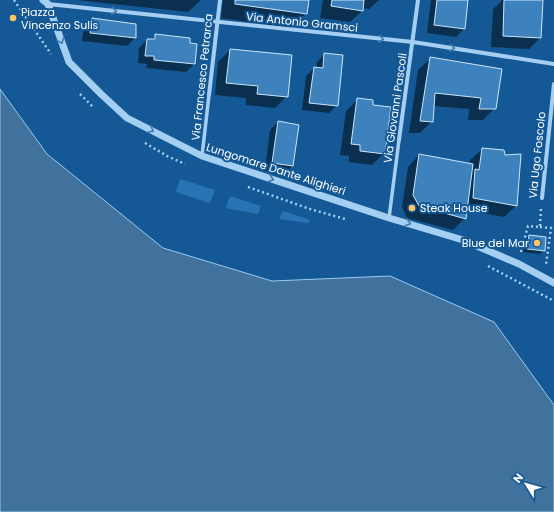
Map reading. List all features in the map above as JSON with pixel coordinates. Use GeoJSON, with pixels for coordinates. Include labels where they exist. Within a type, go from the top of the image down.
{"type":"FeatureCollection","features":[{"type":"Feature","properties":{"kind":"street","name":"Via Francesco Petrarca"},"geometry":{"type":"LineString","coordinates":[[202,156],[220,0]]}},
{"type":"Feature","properties":{"kind":"street","name":"Via Giovanni Pascoli"},"geometry":{"type":"LineString","coordinates":[[389,218],[414,42],[418,0]]}},
{"type":"Feature","properties":{"kind":"street","name":"Via Antonio Gramsci"},"geometry":{"type":"LineString","coordinates":[[45,2],[217,22],[414,42],[554,64]]}},
{"type":"Feature","properties":{"kind":"street","name":"Lungomare Dante Alighieri"},"geometry":{"type":"LineString","coordinates":[[45,2],[69,62],[127,118],[202,156],[389,218],[463,240],[519,264],[554,283]]}},
{"type":"Feature","properties":{"kind":"street","name":"Via Ugo Foscolo"},"geometry":{"type":"LineString","coordinates":[[542,198],[554,84]]}},
{"type":"Feature","properties":{"kind":"path","name":"Via Ugo Foscolo"},"geometry":{"type":"LineString","coordinates":[[540,227],[542,198]]}},
{"type":"Feature","properties":{"kind":"path"},"geometry":{"type":"LineString","coordinates":[[519,264],[528,226],[551,228],[544,278]]}},
{"type":"Feature","properties":{"kind":"shaded area"},"geometry":{"type":"Polygon","coordinates":[[[0,89],[47,154],[163,248],[272,281],[390,276],[494,322],[554,405],[554,512],[0,512],[0,89]]]}},
{"type":"Feature","properties":{"kind":"shaded area"},"geometry":{"type":"Polygon","coordinates":[[[180,179],[215,190],[210,203],[176,192],[180,179]]]}},
{"type":"Feature","properties":{"kind":"shaded area"},"geometry":{"type":"Polygon","coordinates":[[[230,196],[261,206],[258,214],[226,208],[230,196]]]}},
{"type":"Feature","properties":{"kind":"shaded area"},"geometry":{"type":"Polygon","coordinates":[[[283,211],[310,220],[308,223],[279,219],[283,211]]]}},
{"type":"Feature","properties":{"kind":"building"},"geometry":{"type":"Polygon","coordinates":[[[235,0],[309,0],[307,14],[235,4],[235,0]]]}},
{"type":"Feature","properties":{"kind":"building"},"geometry":{"type":"Polygon","coordinates":[[[332,0],[364,0],[363,11],[331,6],[332,0]]]}},
{"type":"Feature","properties":{"kind":"building"},"geometry":{"type":"Polygon","coordinates":[[[437,0],[468,0],[465,29],[434,25],[437,0]]]}},
{"type":"Feature","properties":{"kind":"building"},"geometry":{"type":"Polygon","coordinates":[[[504,0],[543,0],[541,38],[503,36],[504,0]]]}},
{"type":"Feature","properties":{"kind":"building"},"geometry":{"type":"Polygon","coordinates":[[[92,18],[136,24],[136,38],[90,33],[92,18]]]}},
{"type":"Feature","properties":{"kind":"building"},"geometry":{"type":"Polygon","coordinates":[[[155,34],[190,38],[190,43],[197,44],[195,64],[154,60],[154,56],[145,56],[147,39],[155,39],[155,34]]]}},
{"type":"Feature","properties":{"kind":"building"},"geometry":{"type":"Polygon","coordinates":[[[230,49],[292,55],[288,97],[257,94],[258,86],[226,83],[230,49]]]}},
{"type":"Feature","properties":{"kind":"building"},"geometry":{"type":"Polygon","coordinates":[[[324,53],[343,55],[338,106],[309,103],[314,67],[323,68],[324,53]]]}},
{"type":"Feature","properties":{"kind":"building"},"geometry":{"type":"Polygon","coordinates":[[[430,57],[502,69],[496,109],[479,109],[481,98],[435,93],[433,122],[420,121],[430,57]]]}},
{"type":"Feature","properties":{"kind":"building"},"geometry":{"type":"Polygon","coordinates":[[[357,98],[373,100],[373,105],[391,107],[385,154],[360,151],[360,145],[351,144],[357,98]]]}},
{"type":"Feature","properties":{"kind":"building"},"geometry":{"type":"Polygon","coordinates":[[[278,121],[299,125],[293,166],[272,163],[278,121]]]}},
{"type":"Feature","properties":{"kind":"building"},"geometry":{"type":"Polygon","coordinates":[[[482,148],[504,150],[505,155],[521,154],[517,206],[473,198],[475,169],[479,170],[482,148]]]}},
{"type":"Feature","properties":{"kind":"building"},"geometry":{"type":"Polygon","coordinates":[[[419,154],[473,164],[466,219],[419,206],[413,195],[419,154]]]}},
{"type":"Feature","properties":{"kind":"building","name":"Blue del Mar"},"geometry":{"type":"Polygon","coordinates":[[[529,235],[546,237],[545,251],[527,249],[529,235]]]}},
{"type":"Feature","properties":{"kind":"place","name":"Piazza Vincenzo Sulis"},"geometry":{"type":"Point","coordinates":[13,18]}},
{"type":"Feature","properties":{"kind":"place","name":"Steak House"},"geometry":{"type":"Point","coordinates":[412,208]}},
{"type":"Feature","properties":{"kind":"place","name":"Blue del Mar"},"geometry":{"type":"Point","coordinates":[537,243]}}]}
